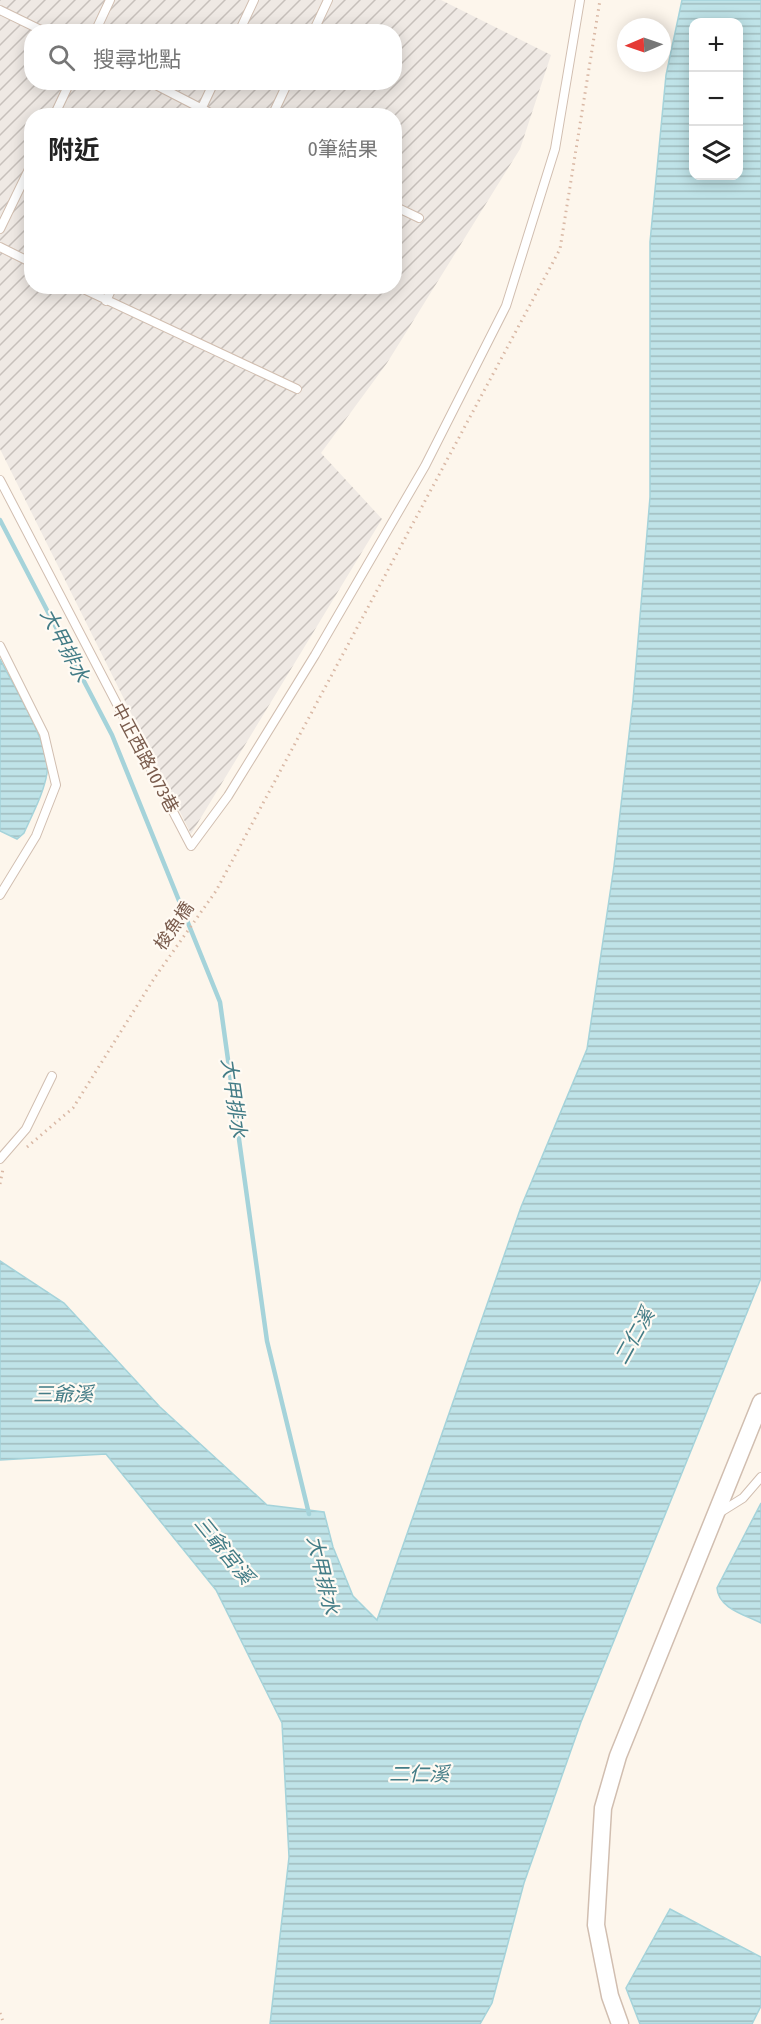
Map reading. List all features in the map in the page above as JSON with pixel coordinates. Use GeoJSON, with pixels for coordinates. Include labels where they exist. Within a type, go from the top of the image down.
{"type":"FeatureCollection","features":[{"type":"Feature","properties":{"kind":"street"},"geometry":{"type":"LineString","coordinates":[[620,2024],[610,1996],[596,1925],[603,1808],[618,1756],[761,1402]]}},
{"type":"Feature","properties":{"kind":"lane"},"geometry":{"type":"LineString","coordinates":[[99,24],[110,0]]}},
{"type":"Feature","properties":{"kind":"lane"},"geometry":{"type":"LineString","coordinates":[[243,24],[254,0]]}},
{"type":"Feature","properties":{"kind":"lane"},"geometry":{"type":"LineString","coordinates":[[317,24],[328,0]]}},
{"type":"Feature","properties":{"kind":"lane","name":"中正西路1073巷"},"geometry":{"type":"LineString","coordinates":[[0,480],[191,846],[228,796],[327,635],[425,466],[506,306],[555,149],[580,0]]}},
{"type":"Feature","properties":{"kind":"lane"},"geometry":{"type":"LineString","coordinates":[[0,10],[29,24]]}},
{"type":"Feature","properties":{"kind":"lane"},"geometry":{"type":"LineString","coordinates":[[58,108],[66,90]]}},
{"type":"Feature","properties":{"kind":"lane"},"geometry":{"type":"LineString","coordinates":[[163,90],[193,108]]}},
{"type":"Feature","properties":{"kind":"lane"},"geometry":{"type":"LineString","coordinates":[[202,108],[210,90]]}},
{"type":"Feature","properties":{"kind":"lane"},"geometry":{"type":"LineString","coordinates":[[276,108],[284,90]]}},
{"type":"Feature","properties":{"kind":"lane"},"geometry":{"type":"LineString","coordinates":[[0,229],[24,180]]}},
{"type":"Feature","properties":{"kind":"lane"},"geometry":{"type":"LineString","coordinates":[[402,210],[419,218]]}},
{"type":"Feature","properties":{"kind":"lane"},"geometry":{"type":"LineString","coordinates":[[0,247],[24,259]]}},
{"type":"Feature","properties":{"kind":"lane"},"geometry":{"type":"LineString","coordinates":[[93,294],[297,389]]}},
{"type":"Feature","properties":{"kind":"lane"},"geometry":{"type":"LineString","coordinates":[[106,301],[109,294]]}},
{"type":"Feature","properties":{"kind":"lane"},"geometry":{"type":"LineString","coordinates":[[0,646],[44,734],[56,786],[36,836],[0,895]]}},
{"type":"Feature","properties":{"kind":"lane"},"geometry":{"type":"LineString","coordinates":[[2,1163],[26,1129],[52,1076]]}},
{"type":"Feature","properties":{"kind":"lane"},"geometry":{"type":"LineString","coordinates":[[716,1514],[743,1498],[761,1477]]}},
{"type":"Feature","properties":{"kind":"path","name":"梭魚橋"},"geometry":{"type":"LineString","coordinates":[[21,1152],[73,1108],[155,977],[216,891]]}},
{"type":"Feature","properties":{"kind":"path"},"geometry":{"type":"LineString","coordinates":[[0,1185],[2,1163]]}},
{"type":"Feature","properties":{"kind":"path"},"geometry":{"type":"LineString","coordinates":[[0,2013],[4,2024]]}},
{"type":"Feature","properties":{"kind":"shaded area"},"geometry":{"type":"Polygon","coordinates":[[[0,0],[441,0],[551,55],[520,149],[387,363],[321,453],[382,519],[191,834],[0,449],[0,0]]]}},
{"type":"Feature","properties":{"kind":"water","name":"二仁溪"},"geometry":{"type":"Polygon","coordinates":[[[682,0],[761,0],[761,1278],[581,1722],[524,1883],[492,2003],[480,2024],[270,2024],[289,1857],[282,1723],[216,1590],[106,1454],[0,1460],[0,1261],[64,1303],[160,1407],[267,1505],[324,1512],[333,1547],[353,1596],[377,1620],[521,1207],[587,1049],[614,866],[633,700],[650,497],[650,242],[666,75],[667,72],[671,72],[671,52],[682,0]]]}},
{"type":"Feature","properties":{"kind":"water"},"geometry":{"type":"Polygon","coordinates":[[[0,659],[22,699],[47,761],[47,773],[41,796],[24,833],[17,839],[0,831],[0,659]]]}},
{"type":"Feature","properties":{"kind":"water"},"geometry":{"type":"Polygon","coordinates":[[[761,1503],[761,1623],[727,1606],[722,1601],[717,1588],[761,1503]]]}},
{"type":"Feature","properties":{"kind":"water"},"geometry":{"type":"Polygon","coordinates":[[[670,1909],[761,1957],[761,2006],[752,2024],[640,2024],[626,1988],[670,1909]]]}},
{"type":"Feature","properties":{"kind":"waterway","name":"大甲排水"},"geometry":{"type":"LineString","coordinates":[[0,520],[112,735],[220,1002],[267,1341],[309,1514]]}},
{"type":"Feature","properties":{"kind":"water label","name":"三爺溪"},"geometry":{"type":"Point","coordinates":[63,1394]}},
{"type":"Feature","properties":{"kind":"water label","name":"三爺宮溪"},"geometry":{"type":"Point","coordinates":[224,1550]}}]}
